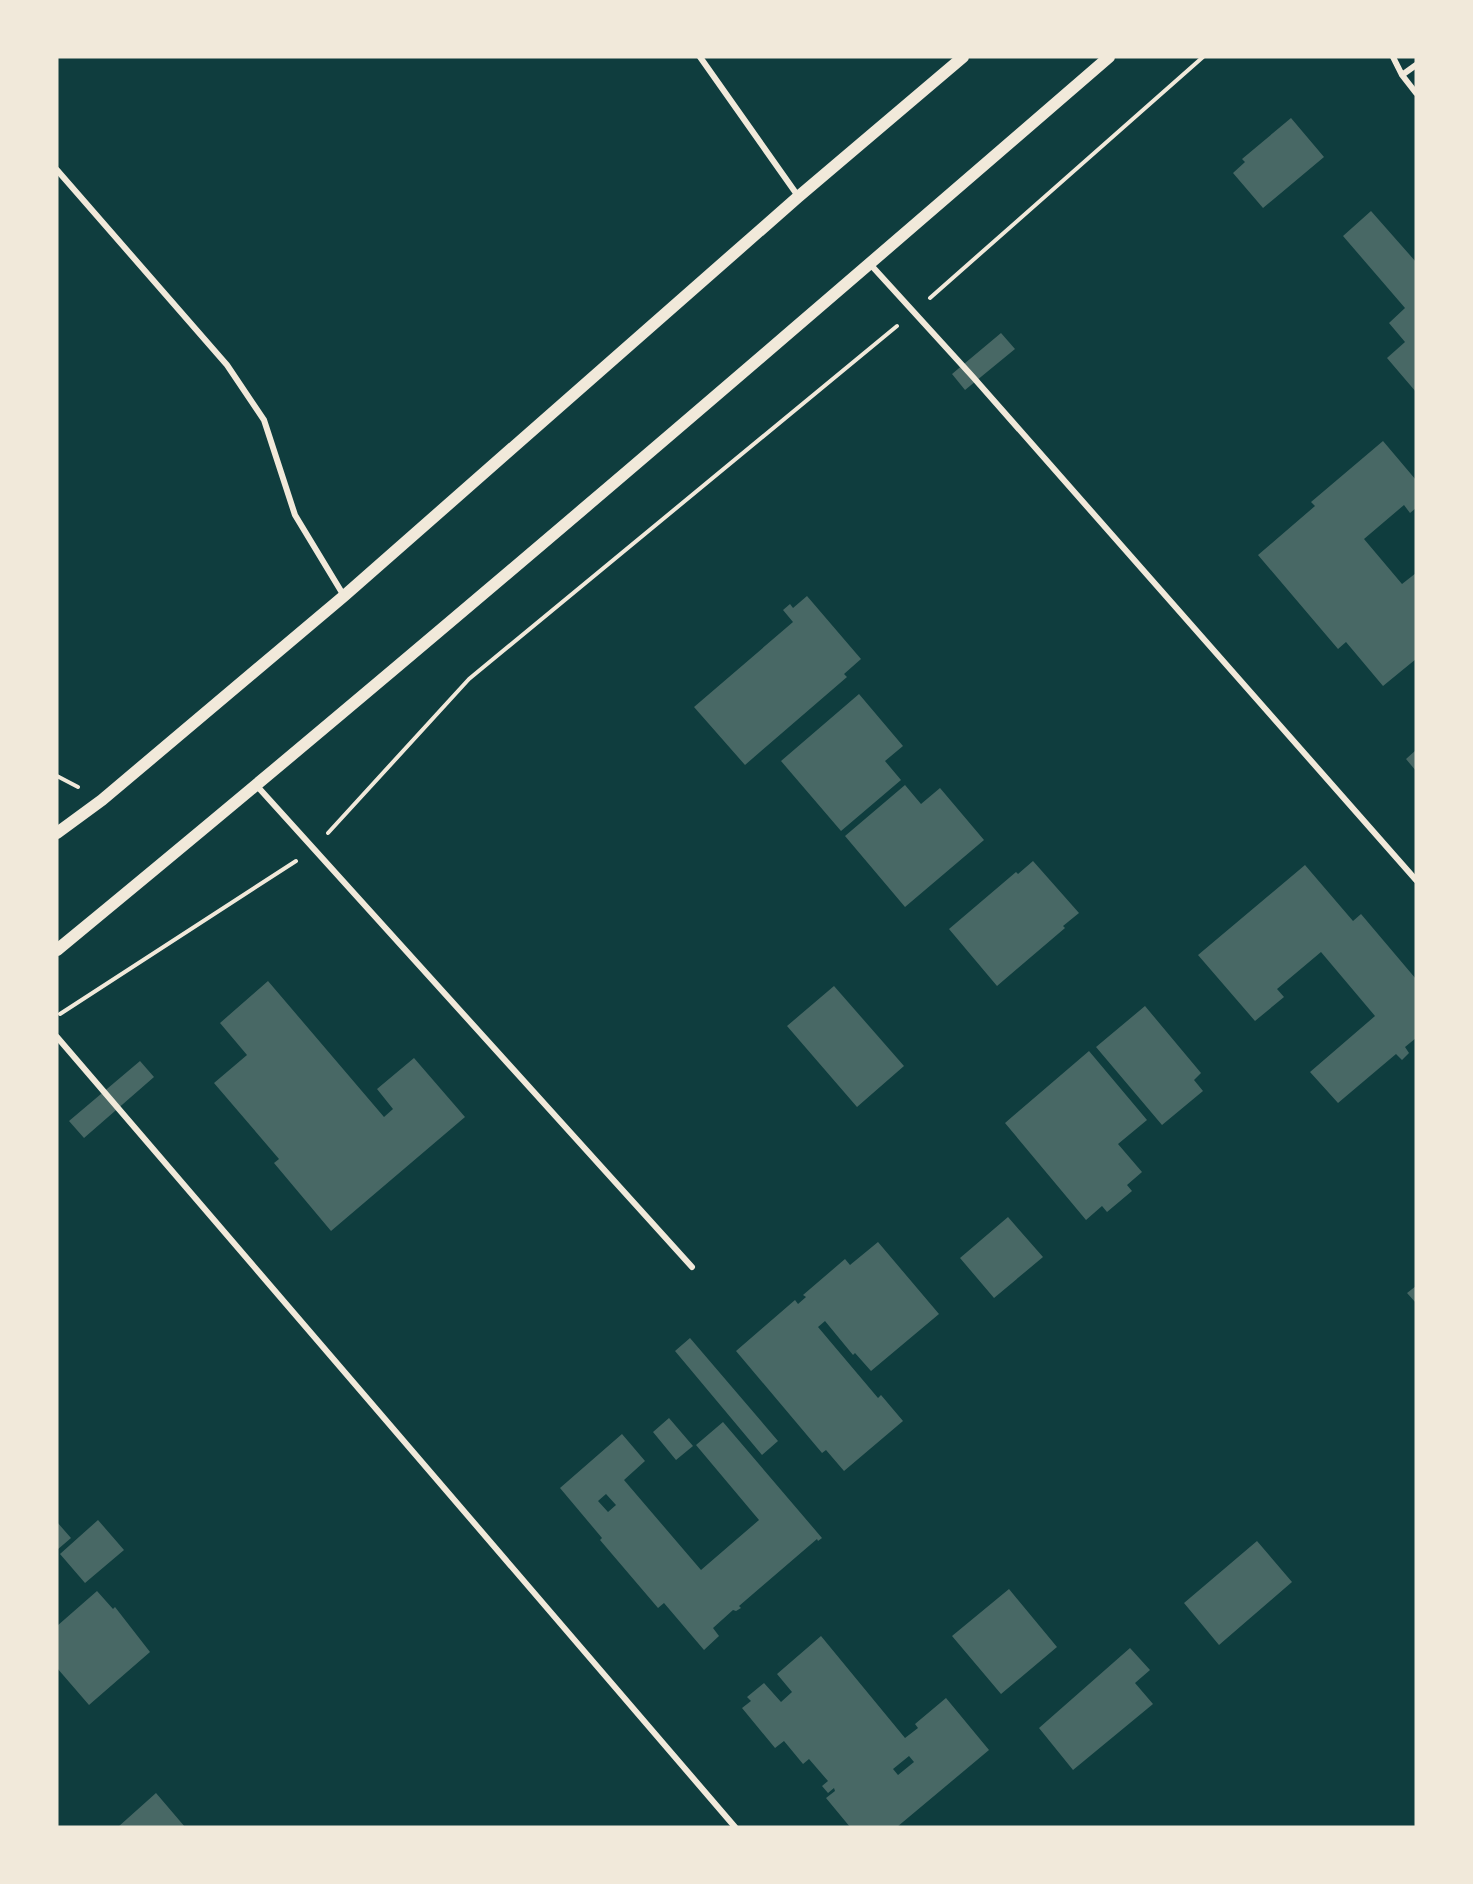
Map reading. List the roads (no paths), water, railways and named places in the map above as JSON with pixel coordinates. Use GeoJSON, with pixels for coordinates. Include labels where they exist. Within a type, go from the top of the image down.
{"type":"FeatureCollection","features":[{"type":"Feature","properties":{"kind":"main road"},"geometry":{"type":"LineString","coordinates":[[57,832],[102,800],[344,596],[798,197],[963,57]]}},
{"type":"Feature","properties":{"kind":"main road"},"geometry":{"type":"LineString","coordinates":[[57,950],[257,786],[1110,57]]}},
{"type":"Feature","properties":{"kind":"street"},"geometry":{"type":"LineString","coordinates":[[700,57],[798,197]]}},
{"type":"Feature","properties":{"kind":"street"},"geometry":{"type":"LineString","coordinates":[[1393,57],[1402,75],[1416,93]]}},
{"type":"Feature","properties":{"kind":"street"},"geometry":{"type":"LineString","coordinates":[[1402,75],[1416,65]]}},
{"type":"Feature","properties":{"kind":"street"},"geometry":{"type":"LineString","coordinates":[[57,170],[227,365],[264,420],[295,515],[344,596]]}},
{"type":"Feature","properties":{"kind":"street"},"geometry":{"type":"LineString","coordinates":[[870,264],[1416,880]]}},
{"type":"Feature","properties":{"kind":"street"},"geometry":{"type":"LineString","coordinates":[[257,786],[692,1267]]}},
{"type":"Feature","properties":{"kind":"street"},"geometry":{"type":"LineString","coordinates":[[57,1037],[735,1827]]}}]}
